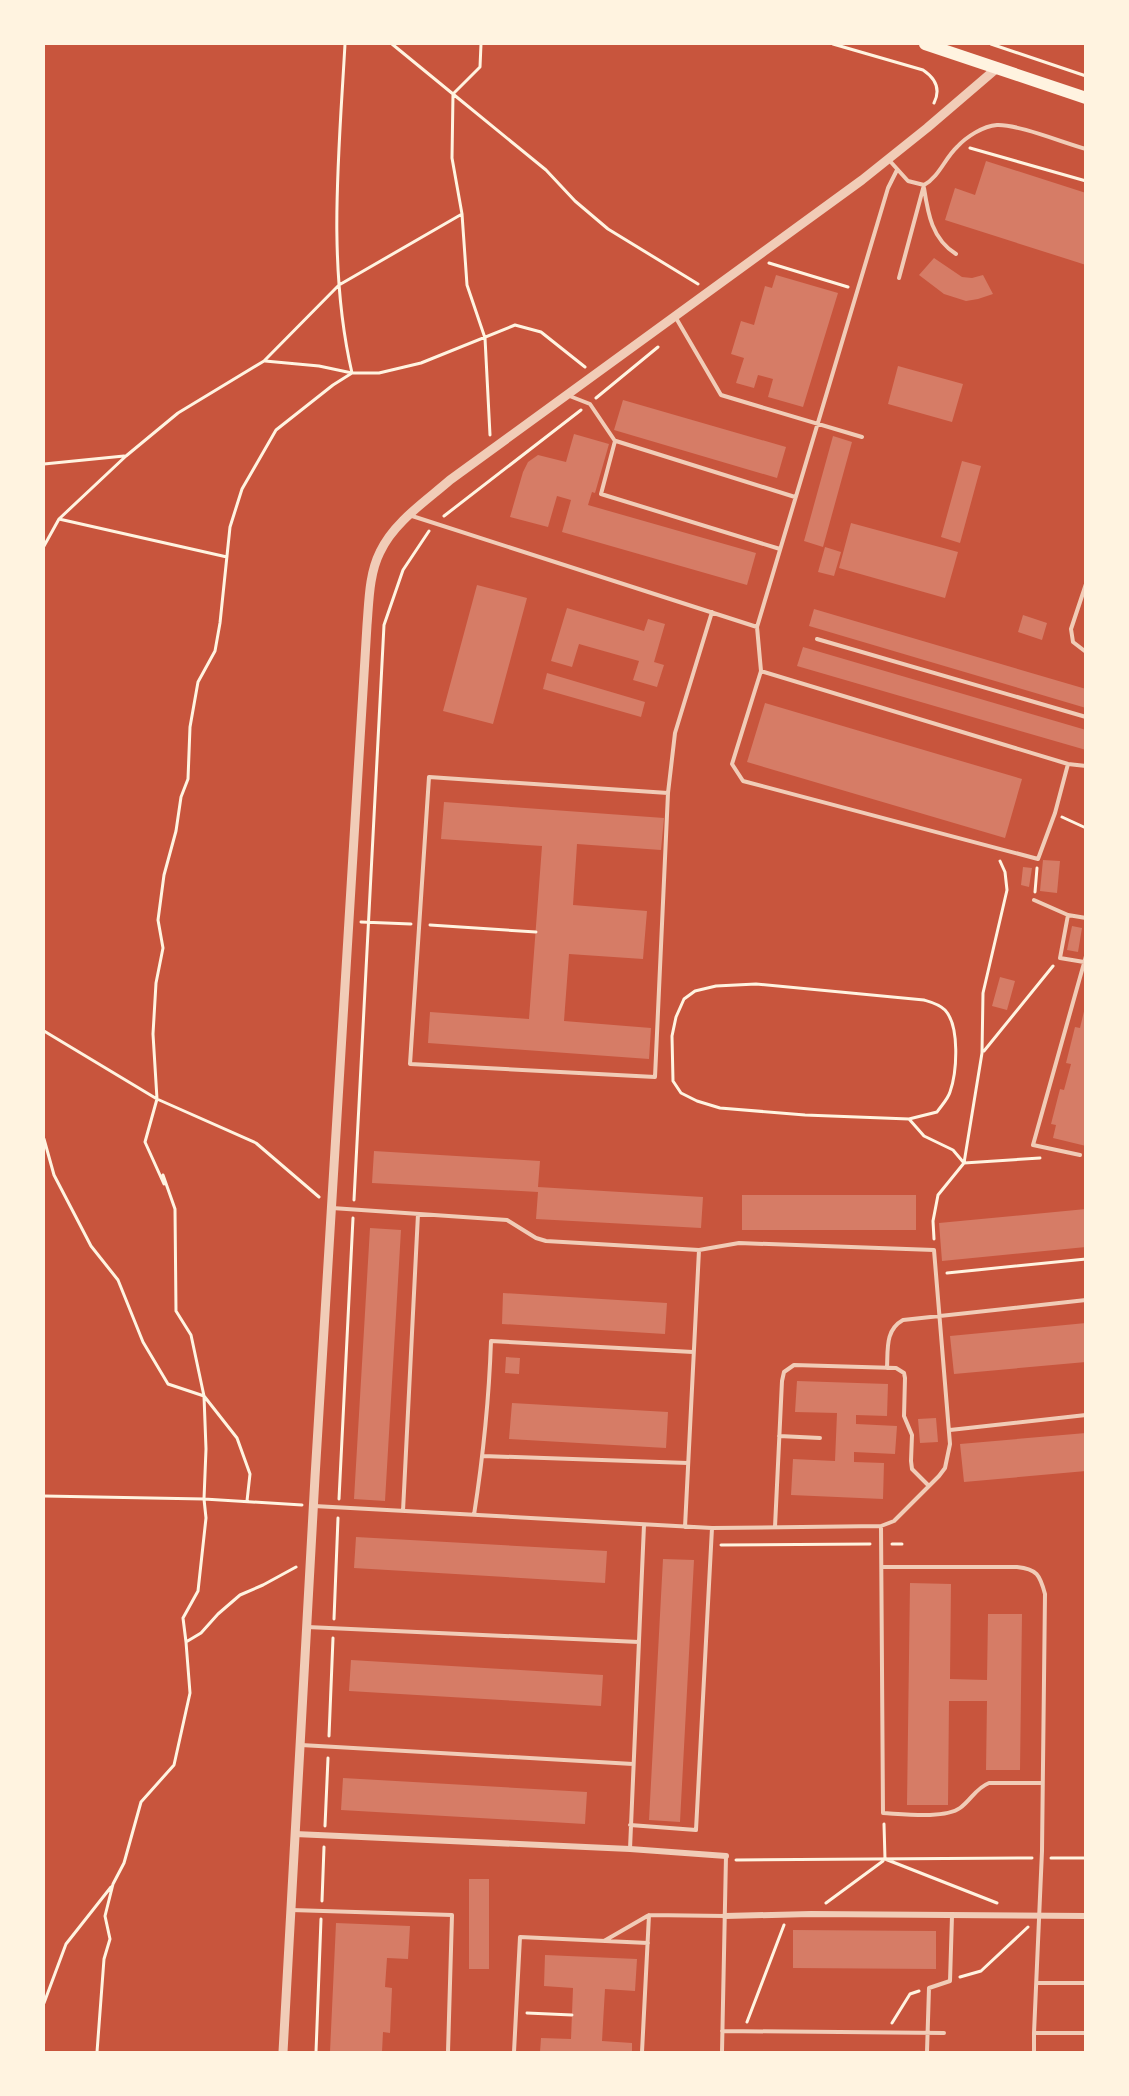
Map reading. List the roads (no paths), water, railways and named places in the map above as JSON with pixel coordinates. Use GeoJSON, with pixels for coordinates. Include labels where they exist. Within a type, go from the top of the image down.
{"type":"FeatureCollection","features":[{"type":"Feature","properties":{"kind":"main road"},"geometry":{"type":"LineString","coordinates":[[925,44],[1086,98]]}},
{"type":"Feature","properties":{"kind":"street"},"geometry":{"type":"LineString","coordinates":[[283,2052],[313,1506],[370,589],[379,554],[386,540],[409,515],[450,480],[888,159],[997,68]]}},
{"type":"Feature","properties":{"kind":"street"},"geometry":{"type":"LineString","coordinates":[[295,1834],[630,1849],[726,1856]]}},
{"type":"Feature","properties":{"kind":"street"},"geometry":{"type":"LineString","coordinates":[[725,1916],[811,1914],[1086,1916]]}},
{"type":"Feature","properties":{"kind":"lane"},"geometry":{"type":"LineString","coordinates":[[899,278],[924,185],[934,177],[958,145],[980,130],[996,125],[1016,128],[1086,149]]}},
{"type":"Feature","properties":{"kind":"lane"},"geometry":{"type":"LineString","coordinates":[[888,159],[908,181],[924,185]]}},
{"type":"Feature","properties":{"kind":"lane"},"geometry":{"type":"LineString","coordinates":[[897,170],[888,188],[757,627],[761,671],[732,764],[743,781],[1038,859],[1055,813],[1068,764]]}},
{"type":"Feature","properties":{"kind":"lane"},"geometry":{"type":"LineString","coordinates":[[924,185],[933,228],[945,247],[956,254]]}},
{"type":"Feature","properties":{"kind":"lane"},"geometry":{"type":"LineString","coordinates":[[675,316],[721,395],[862,437]]}},
{"type":"Feature","properties":{"kind":"lane"},"geometry":{"type":"LineString","coordinates":[[566,395],[590,404],[615,441],[795,497]]}},
{"type":"Feature","properties":{"kind":"lane"},"geometry":{"type":"LineString","coordinates":[[615,441],[601,494],[780,549]]}},
{"type":"Feature","properties":{"kind":"lane"},"geometry":{"type":"LineString","coordinates":[[409,515],[757,627]]}},
{"type":"Feature","properties":{"kind":"lane"},"geometry":{"type":"LineString","coordinates":[[1086,584],[1071,629],[1073,642],[1086,652]]}},
{"type":"Feature","properties":{"kind":"lane"},"geometry":{"type":"LineString","coordinates":[[668,793],[429,777],[410,1064],[655,1077],[668,793],[675,734],[712,612]]}},
{"type":"Feature","properties":{"kind":"lane"},"geometry":{"type":"LineString","coordinates":[[817,639],[1086,717]]}},
{"type":"Feature","properties":{"kind":"lane"},"geometry":{"type":"LineString","coordinates":[[761,671],[1068,764],[1086,766]]}},
{"type":"Feature","properties":{"kind":"lane"},"geometry":{"type":"LineString","coordinates":[[1034,900],[1068,915],[1086,918]]}},
{"type":"Feature","properties":{"kind":"lane"},"geometry":{"type":"LineString","coordinates":[[1068,915],[1060,958],[1084,962]]}},
{"type":"Feature","properties":{"kind":"lane"},"geometry":{"type":"LineString","coordinates":[[1080,1155],[1033,1145],[1086,956]]}},
{"type":"Feature","properties":{"kind":"lane"},"geometry":{"type":"LineString","coordinates":[[313,1506],[644,1526],[712,1528],[881,1526],[894,1521],[945,1468],[950,1430],[934,1250],[739,1243],[699,1250],[546,1240],[536,1238],[507,1220],[331,1208]]}},
{"type":"Feature","properties":{"kind":"lane"},"geometry":{"type":"LineString","coordinates":[[403,1511],[418,1214]]}},
{"type":"Feature","properties":{"kind":"lane"},"geometry":{"type":"LineString","coordinates":[[685,1527],[699,1250]]}},
{"type":"Feature","properties":{"kind":"lane"},"geometry":{"type":"LineString","coordinates":[[886,1368],[890,1331],[896,1324],[913,1318],[1086,1300]]}},
{"type":"Feature","properties":{"kind":"lane"},"geometry":{"type":"LineString","coordinates":[[474,1515],[489,1399],[491,1341],[693,1352]]}},
{"type":"Feature","properties":{"kind":"lane"},"geometry":{"type":"LineString","coordinates":[[775,1527],[782,1381],[788,1368],[801,1364],[896,1368],[904,1373],[906,1378],[904,1416],[912,1435],[911,1461],[914,1472],[929,1486]]}},
{"type":"Feature","properties":{"kind":"lane"},"geometry":{"type":"LineString","coordinates":[[950,1430],[1086,1415]]}},
{"type":"Feature","properties":{"kind":"lane"},"geometry":{"type":"LineString","coordinates":[[779,1436],[820,1438]]}},
{"type":"Feature","properties":{"kind":"lane"},"geometry":{"type":"LineString","coordinates":[[483,1456],[688,1463]]}},
{"type":"Feature","properties":{"kind":"lane"},"geometry":{"type":"LineString","coordinates":[[630,1849],[644,1526]]}},
{"type":"Feature","properties":{"kind":"lane"},"geometry":{"type":"LineString","coordinates":[[881,1526],[884,1813],[950,1813],[964,1805],[982,1786],[989,1783],[1042,1783]]}},
{"type":"Feature","properties":{"kind":"lane"},"geometry":{"type":"LineString","coordinates":[[630,1825],[696,1830],[712,1528]]}},
{"type":"Feature","properties":{"kind":"lane"},"geometry":{"type":"LineString","coordinates":[[882,1567],[1028,1568],[1036,1573],[1042,1582],[1045,1594],[1042,1858],[1034,2052]]}},
{"type":"Feature","properties":{"kind":"lane"},"geometry":{"type":"LineString","coordinates":[[306,1627],[639,1642]]}},
{"type":"Feature","properties":{"kind":"lane"},"geometry":{"type":"LineString","coordinates":[[300,1745],[633,1764]]}},
{"type":"Feature","properties":{"kind":"lane"},"geometry":{"type":"LineString","coordinates":[[722,2052],[726,1856]]}},
{"type":"Feature","properties":{"kind":"lane"},"geometry":{"type":"LineString","coordinates":[[290,1910],[452,1915],[448,2052]]}},
{"type":"Feature","properties":{"kind":"lane"},"geometry":{"type":"LineString","coordinates":[[603,1941],[649,1915],[725,1916]]}},
{"type":"Feature","properties":{"kind":"lane"},"geometry":{"type":"LineString","coordinates":[[642,2052],[649,1915]]}},
{"type":"Feature","properties":{"kind":"lane"},"geometry":{"type":"LineString","coordinates":[[927,2052],[929,1988],[950,1981],[952,1915]]}},
{"type":"Feature","properties":{"kind":"lane"},"geometry":{"type":"LineString","coordinates":[[514,2052],[519,1937],[648,1943]]}},
{"type":"Feature","properties":{"kind":"lane"},"geometry":{"type":"LineString","coordinates":[[1036,1983],[1086,1983]]}},
{"type":"Feature","properties":{"kind":"lane"},"geometry":{"type":"LineString","coordinates":[[722,2031],[944,2033]]}},
{"type":"Feature","properties":{"kind":"lane"},"geometry":{"type":"LineString","coordinates":[[1034,2033],[1086,2033]]}}]}
